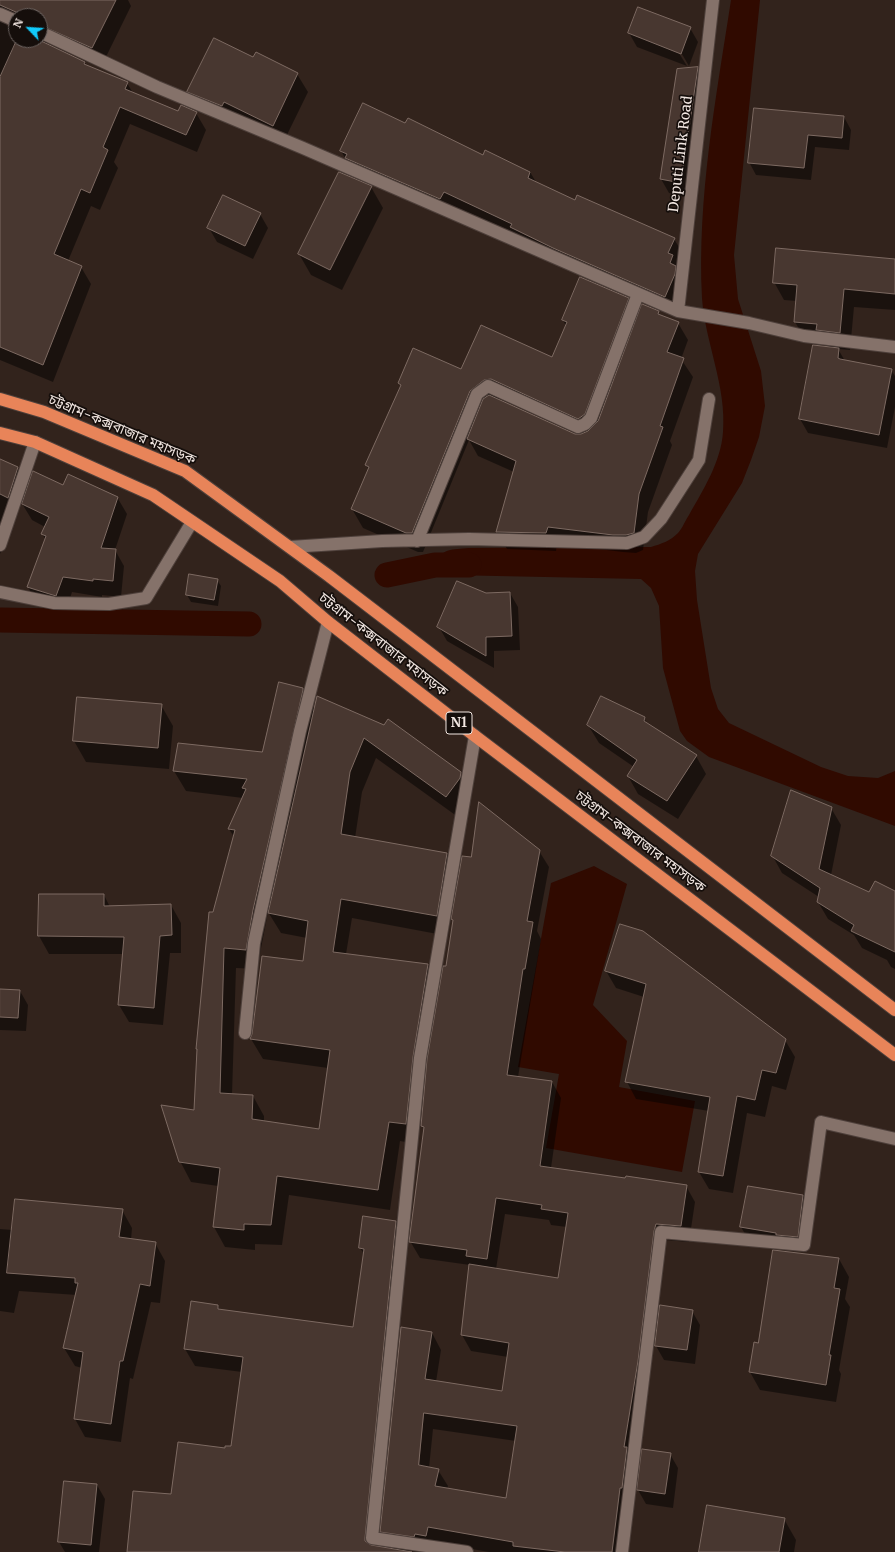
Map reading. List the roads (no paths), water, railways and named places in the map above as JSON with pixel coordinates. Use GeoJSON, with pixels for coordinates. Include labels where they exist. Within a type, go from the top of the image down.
{"type":"FeatureCollection","features":[{"type":"Feature","properties":{"kind":"highway","name":"চট্টগ্রাম-কক্সবাজার মহাসড়ক"},"geometry":{"type":"LineString","coordinates":[[0,399],[44,412],[184,471],[290,547],[895,1010]]}},
{"type":"Feature","properties":{"kind":"highway","name":"চট্টগ্রাম-কক্সবাজার মহাসড়ক"},"geometry":{"type":"LineString","coordinates":[[0,433],[35,442],[153,495],[280,581],[328,622],[475,736],[895,1055]]}},
{"type":"Feature","properties":{"kind":"street","name":"Deputi Link Road"},"geometry":{"type":"LineString","coordinates":[[678,311],[713,0]]}},
{"type":"Feature","properties":{"kind":"street"},"geometry":{"type":"LineString","coordinates":[[48,36],[157,87],[303,148],[678,311],[749,323],[804,336],[895,347]]}},
{"type":"Feature","properties":{"kind":"street"},"geometry":{"type":"LineString","coordinates":[[417,541],[477,394],[488,386],[578,427],[585,424],[591,418],[638,294]]}},
{"type":"Feature","properties":{"kind":"street"},"geometry":{"type":"LineString","coordinates":[[290,547],[469,539],[627,543],[644,537],[661,519],[699,460],[709,399]]}},
{"type":"Feature","properties":{"kind":"street"},"geometry":{"type":"LineString","coordinates":[[0,545],[35,442]]}},
{"type":"Feature","properties":{"kind":"street"},"geometry":{"type":"LineString","coordinates":[[0,592],[54,603],[109,604],[146,598],[192,522]]}},
{"type":"Feature","properties":{"kind":"street"},"geometry":{"type":"LineString","coordinates":[[245,1033],[254,943],[300,731],[328,622]]}},
{"type":"Feature","properties":{"kind":"street"},"geometry":{"type":"LineString","coordinates":[[467,1552],[372,1538],[420,1058],[475,736]]}},
{"type":"Feature","properties":{"kind":"street"},"geometry":{"type":"LineString","coordinates":[[622,1552],[661,1232],[804,1244],[821,1122],[895,1140]]}},
{"type":"Feature","properties":{"kind":"waterway"},"geometry":{"type":"LineString","coordinates":[[387,575],[435,565],[469,565]]}},
{"type":"Feature","properties":{"kind":"waterway"},"geometry":{"type":"LineString","coordinates":[[0,620],[249,624]]}}]}
